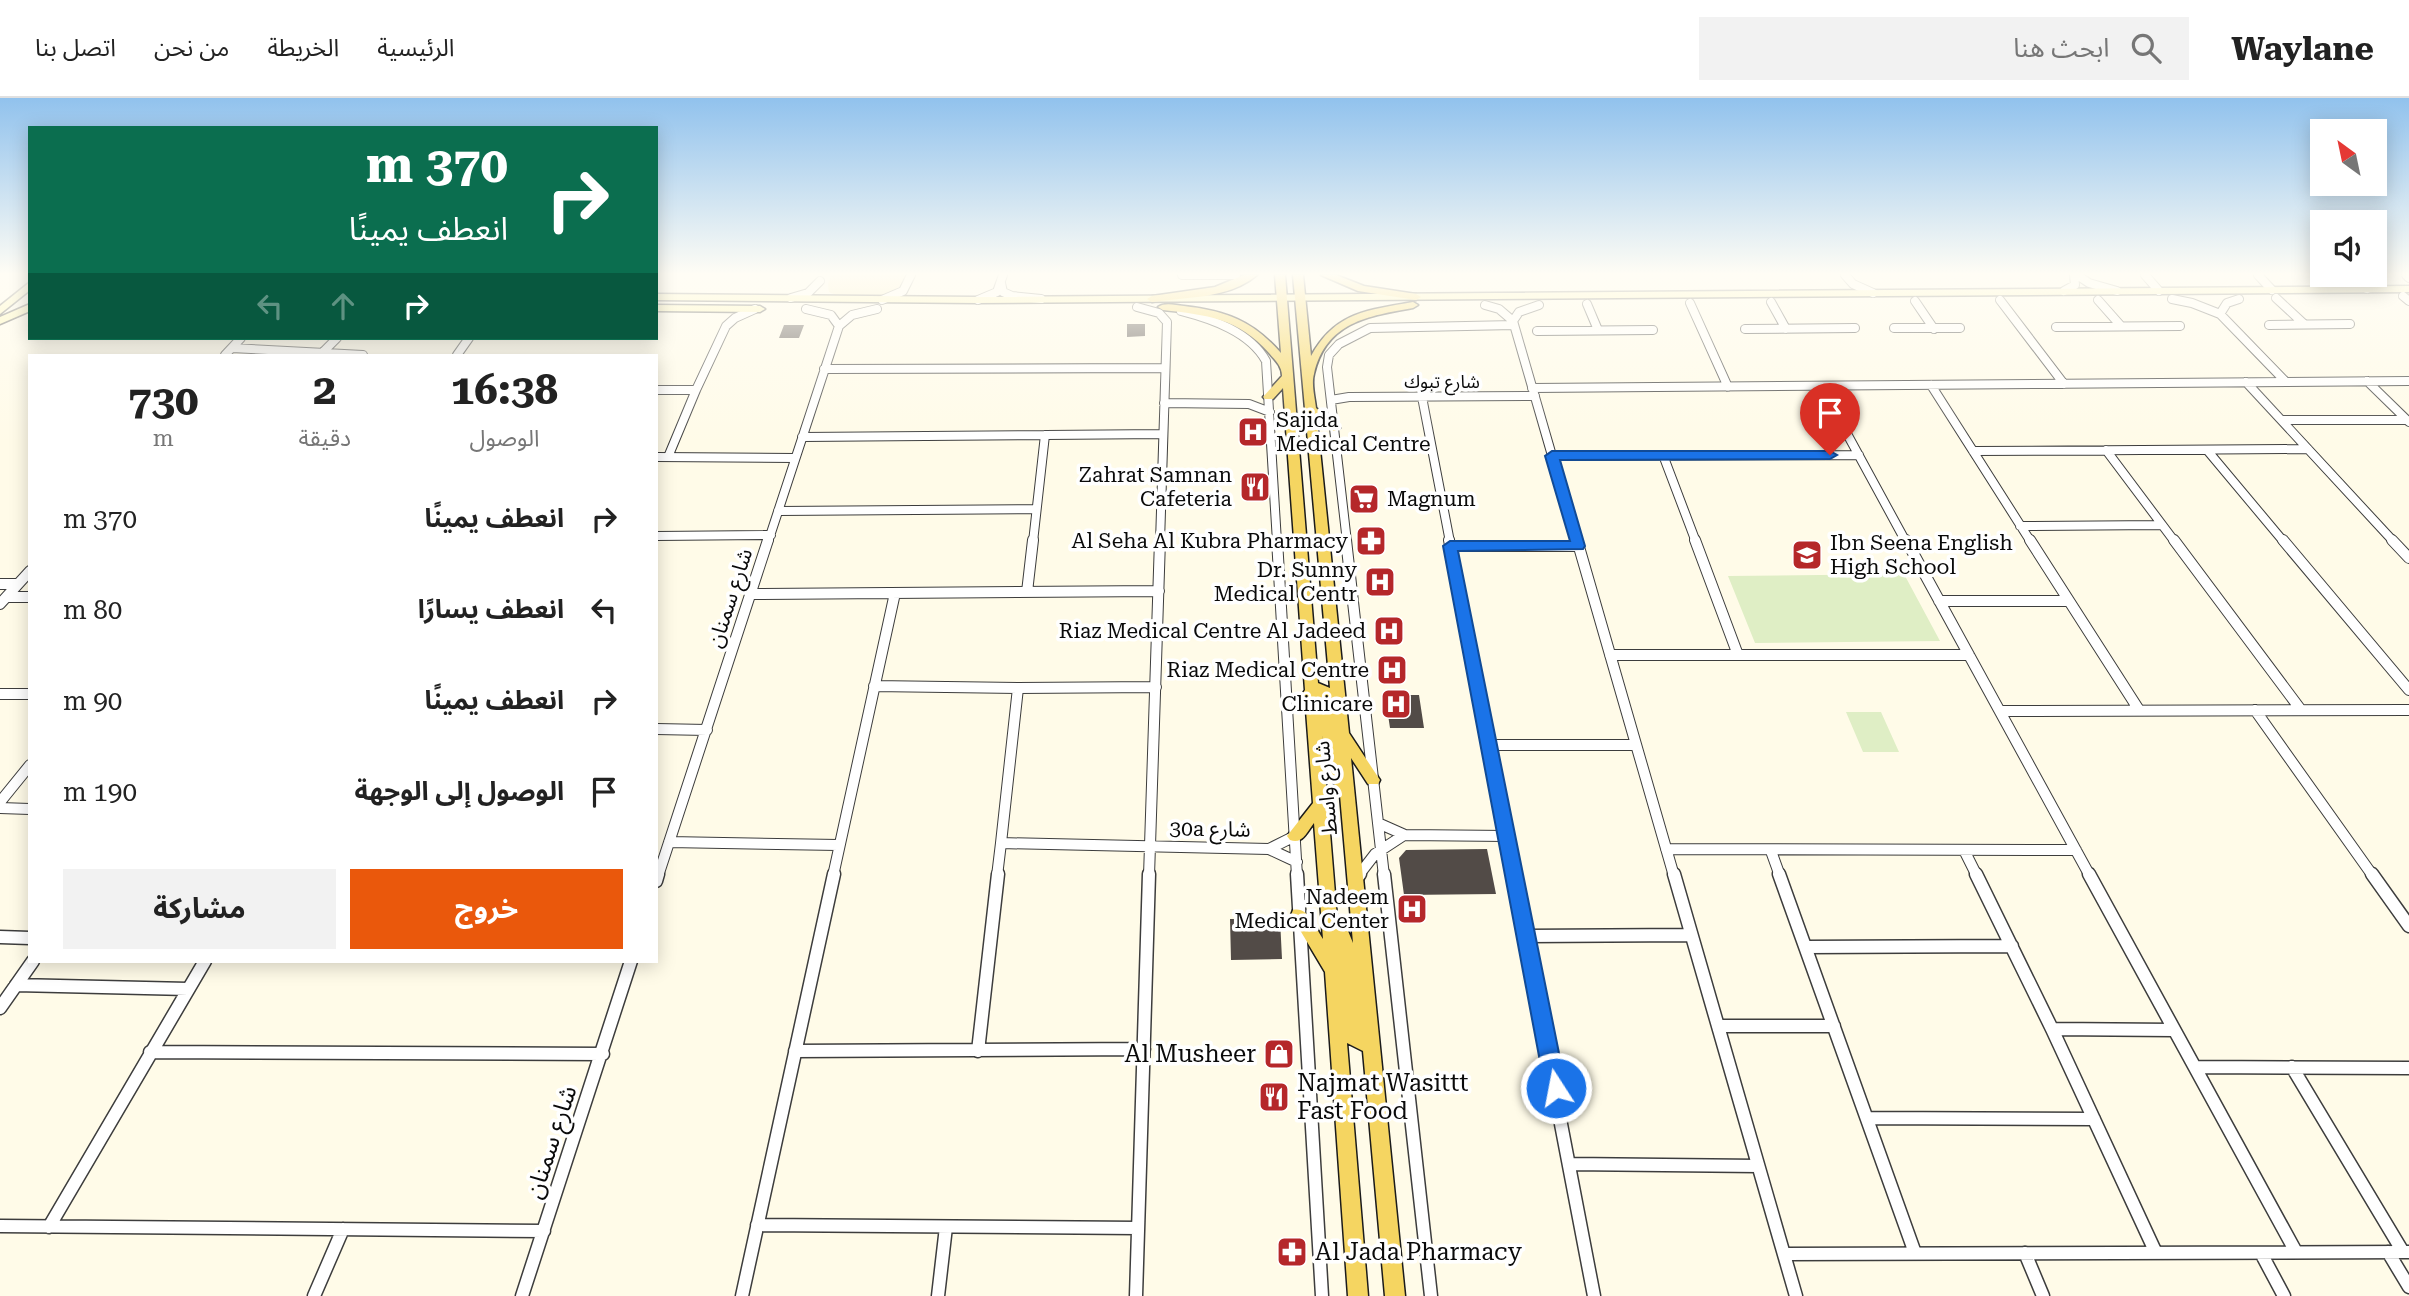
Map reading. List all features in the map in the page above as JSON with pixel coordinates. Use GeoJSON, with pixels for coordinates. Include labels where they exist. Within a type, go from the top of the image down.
{"type":"FeatureCollection","features":[{"type":"Feature","properties":{"kind":"main road"},"geometry":{"type":"LineString","coordinates":[[1254,331],[1264,338],[1286,371],[1269,397]]}},
{"type":"Feature","properties":{"kind":"main road","name":"شارع واسط"},"geometry":{"type":"LineString","coordinates":[[1283,331],[1358,1296]]}},
{"type":"Feature","properties":{"kind":"main road","name":"شارع واسط"},"geometry":{"type":"LineString","coordinates":[[1303,331],[1395,1296]]}},
{"type":"Feature","properties":{"kind":"main road"},"geometry":{"type":"LineString","coordinates":[[1307,377],[1321,344],[1332,331]]}},
{"type":"Feature","properties":{"kind":"main road"},"geometry":{"type":"LineString","coordinates":[[1311,409],[1334,428]]}},
{"type":"Feature","properties":{"kind":"main road"},"geometry":{"type":"LineString","coordinates":[[1310,693],[1318,688],[1325,691],[1333,769],[1348,796]]}},
{"type":"Feature","properties":{"kind":"main road"},"geometry":{"type":"LineString","coordinates":[[1343,734],[1373,780]]}},
{"type":"Feature","properties":{"kind":"main road"},"geometry":{"type":"LineString","coordinates":[[1295,836],[1319,806]]}},
{"type":"Feature","properties":{"kind":"main road"},"geometry":{"type":"LineString","coordinates":[[1299,915],[1333,970]]}},
{"type":"Feature","properties":{"kind":"main road"},"geometry":{"type":"LineString","coordinates":[[1329,920],[1340,931],[1346,945],[1353,1037],[1363,1043],[1371,1039]]}},
{"type":"Feature","properties":{"kind":"street"},"geometry":{"type":"LineString","coordinates":[[668,457],[724,331]]}},
{"type":"Feature","properties":{"kind":"street","name":"شارع سمنان"},"geometry":{"type":"LineString","coordinates":[[658,875],[837,331]]}},
{"type":"Feature","properties":{"kind":"street"},"geometry":{"type":"LineString","coordinates":[[1136,1296],[1166,331]]}},
{"type":"Feature","properties":{"kind":"street"},"geometry":{"type":"LineString","coordinates":[[1229,331],[1258,346],[1266,361],[1322,1296]]}},
{"type":"Feature","properties":{"kind":"street"},"geometry":{"type":"LineString","coordinates":[[1361,331],[1339,344],[1329,355],[1327,367],[1431,1296]]}},
{"type":"Feature","properties":{"kind":"street"},"geometry":{"type":"LineString","coordinates":[[1515,331],[1796,1296]]}},
{"type":"Feature","properties":{"kind":"street"},"geometry":{"type":"LineString","coordinates":[[1537,331],[1543,331]]}},
{"type":"Feature","properties":{"kind":"street"},"geometry":{"type":"LineString","coordinates":[[1703,331],[1728,387]]}},
{"type":"Feature","properties":{"kind":"street"},"geometry":{"type":"LineString","coordinates":[[2024,331],[2064,384]]}},
{"type":"Feature","properties":{"kind":"street"},"geometry":{"type":"LineString","coordinates":[[2237,331],[2287,382]]}},
{"type":"Feature","properties":{"kind":"street"},"geometry":{"type":"LineString","coordinates":[[226,354],[239,340]]}},
{"type":"Feature","properties":{"kind":"street"},"geometry":{"type":"LineString","coordinates":[[323,352],[335,340]]}},
{"type":"Feature","properties":{"kind":"street"},"geometry":{"type":"LineString","coordinates":[[232,348],[350,354]]}},
{"type":"Feature","properties":{"kind":"street"},"geometry":{"type":"LineString","coordinates":[[824,369],[1165,368]]}},
{"type":"Feature","properties":{"kind":"street"},"geometry":{"type":"LineString","coordinates":[[2367,381],[2408,421]]}},
{"type":"Feature","properties":{"kind":"street","name":"شارع تبوك"},"geometry":{"type":"LineString","coordinates":[[1330,394],[1349,397],[1422,397],[1728,387],[2409,381]]}},
{"type":"Feature","properties":{"kind":"street"},"geometry":{"type":"LineString","coordinates":[[2246,382],[2409,558]]}},
{"type":"Feature","properties":{"kind":"street"},"geometry":{"type":"LineString","coordinates":[[1931,385],[2139,710]]}},
{"type":"Feature","properties":{"kind":"street"},"geometry":{"type":"LineString","coordinates":[[1821,386],[2296,1252]]}},
{"type":"Feature","properties":{"kind":"street"},"geometry":{"type":"LineString","coordinates":[[658,390],[696,390]]}},
{"type":"Feature","properties":{"kind":"street"},"geometry":{"type":"LineString","coordinates":[[1164,403],[1249,404],[1269,397]]}},
{"type":"Feature","properties":{"kind":"street"},"geometry":{"type":"LineString","coordinates":[[1422,397],[1594,1296]]}},
{"type":"Feature","properties":{"kind":"street"},"geometry":{"type":"LineString","coordinates":[[1249,404],[1270,412]]}},
{"type":"Feature","properties":{"kind":"street"},"geometry":{"type":"LineString","coordinates":[[2282,421],[2408,421]]}},
{"type":"Feature","properties":{"kind":"street"},"geometry":{"type":"LineString","coordinates":[[802,437],[1163,434]]}},
{"type":"Feature","properties":{"kind":"street"},"geometry":{"type":"LineString","coordinates":[[1027,592],[1045,435]]}},
{"type":"Feature","properties":{"kind":"street"},"geometry":{"type":"LineString","coordinates":[[1973,451],[2308,449]]}},
{"type":"Feature","properties":{"kind":"street"},"geometry":{"type":"LineString","coordinates":[[2106,450],[2301,710]]}},
{"type":"Feature","properties":{"kind":"street"},"geometry":{"type":"LineString","coordinates":[[2207,450],[2409,690]]}},
{"type":"Feature","properties":{"kind":"street"},"geometry":{"type":"LineString","coordinates":[[1663,455],[1738,655]]}},
{"type":"Feature","properties":{"kind":"street"},"geometry":{"type":"LineString","coordinates":[[1552,456],[1860,455]]}},
{"type":"Feature","properties":{"kind":"street"},"geometry":{"type":"LineString","coordinates":[[658,457],[795,458]]}},
{"type":"Feature","properties":{"kind":"street"},"geometry":{"type":"LineString","coordinates":[[778,511],[1036,509]]}},
{"type":"Feature","properties":{"kind":"street"},"geometry":{"type":"LineString","coordinates":[[2020,526],[2161,525]]}},
{"type":"Feature","properties":{"kind":"street"},"geometry":{"type":"LineString","coordinates":[[658,536],[771,535]]}},
{"type":"Feature","properties":{"kind":"street"},"geometry":{"type":"LineString","coordinates":[[1450,546],[1578,546]]}},
{"type":"Feature","properties":{"kind":"street"},"geometry":{"type":"LineString","coordinates":[[3,600],[28,573]]}},
{"type":"Feature","properties":{"kind":"street"},"geometry":{"type":"LineString","coordinates":[[0,583],[18,584]]}},
{"type":"Feature","properties":{"kind":"street"},"geometry":{"type":"LineString","coordinates":[[751,593],[1159,591]]}},
{"type":"Feature","properties":{"kind":"street"},"geometry":{"type":"LineString","coordinates":[[742,1296],[838,845],[895,593]]}},
{"type":"Feature","properties":{"kind":"street"},"geometry":{"type":"LineString","coordinates":[[3,600],[28,597]]}},
{"type":"Feature","properties":{"kind":"street"},"geometry":{"type":"LineString","coordinates":[[1939,601],[2069,601]]}},
{"type":"Feature","properties":{"kind":"street"},"geometry":{"type":"LineString","coordinates":[[1610,655],[1969,655]]}},
{"type":"Feature","properties":{"kind":"street"},"geometry":{"type":"LineString","coordinates":[[874,686],[1156,687]]}},
{"type":"Feature","properties":{"kind":"street"},"geometry":{"type":"LineString","coordinates":[[978,1051],[1018,688]]}},
{"type":"Feature","properties":{"kind":"street"},"geometry":{"type":"LineString","coordinates":[[0,694],[28,694]]}},
{"type":"Feature","properties":{"kind":"street"},"geometry":{"type":"LineString","coordinates":[[2255,710],[2409,926]]}},
{"type":"Feature","properties":{"kind":"street"},"geometry":{"type":"LineString","coordinates":[[2000,711],[2409,710]]}},
{"type":"Feature","properties":{"kind":"street"},"geometry":{"type":"LineString","coordinates":[[658,729],[707,730]]}},
{"type":"Feature","properties":{"kind":"street"},"geometry":{"type":"LineString","coordinates":[[1489,745],[1636,744]]}},
{"type":"Feature","properties":{"kind":"street"},"geometry":{"type":"LineString","coordinates":[[0,802],[28,767]]}},
{"type":"Feature","properties":{"kind":"street"},"geometry":{"type":"LineString","coordinates":[[0,808],[28,809]]}},
{"type":"Feature","properties":{"kind":"street"},"geometry":{"type":"LineString","coordinates":[[1378,823],[1405,835],[1507,836]]}},
{"type":"Feature","properties":{"kind":"street"},"geometry":{"type":"LineString","coordinates":[[1356,878],[1369,859],[1405,835]]}},
{"type":"Feature","properties":{"kind":"street","name":"30a شارع"},"geometry":{"type":"LineString","coordinates":[[1269,849],[1295,836]]}},
{"type":"Feature","properties":{"kind":"street"},"geometry":{"type":"LineString","coordinates":[[669,842],[838,845]]}},
{"type":"Feature","properties":{"kind":"street","name":"30a شارع"},"geometry":{"type":"LineString","coordinates":[[1001,843],[1269,849],[1297,862]]}},
{"type":"Feature","properties":{"kind":"street"},"geometry":{"type":"LineString","coordinates":[[1666,849],[2076,850]]}},
{"type":"Feature","properties":{"kind":"street"},"geometry":{"type":"LineString","coordinates":[[1964,850],[2052,1030],[2155,1253]]}},
{"type":"Feature","properties":{"kind":"street"},"geometry":{"type":"LineString","coordinates":[[1771,851],[1915,1253]]}},
{"type":"Feature","properties":{"kind":"street"},"geometry":{"type":"LineString","coordinates":[[1526,936],[1691,935]]}},
{"type":"Feature","properties":{"kind":"street"},"geometry":{"type":"LineString","coordinates":[[0,937],[28,938]]}},
{"type":"Feature","properties":{"kind":"street"},"geometry":{"type":"LineString","coordinates":[[1806,947],[2012,946]]}},
{"type":"Feature","properties":{"kind":"street"},"geometry":{"type":"LineString","coordinates":[[0,1008],[32,963]]}},
{"type":"Feature","properties":{"kind":"street"},"geometry":{"type":"LineString","coordinates":[[49,1227],[204,963]]}},
{"type":"Feature","properties":{"kind":"street","name":"شارع سمنان"},"geometry":{"type":"LineString","coordinates":[[522,1296],[603,1054],[630,963]]}},
{"type":"Feature","properties":{"kind":"street"},"geometry":{"type":"LineString","coordinates":[[16,985],[188,989]]}},
{"type":"Feature","properties":{"kind":"street"},"geometry":{"type":"LineString","coordinates":[[1718,1026],[1834,1026]]}},
{"type":"Feature","properties":{"kind":"street"},"geometry":{"type":"LineString","coordinates":[[2052,1030],[2174,1030]]}},
{"type":"Feature","properties":{"kind":"street"},"geometry":{"type":"LineString","coordinates":[[795,1051],[1144,1049]]}},
{"type":"Feature","properties":{"kind":"street"},"geometry":{"type":"LineString","coordinates":[[150,1052],[603,1054]]}},
{"type":"Feature","properties":{"kind":"street"},"geometry":{"type":"LineString","coordinates":[[2195,1067],[2409,1068]]}},
{"type":"Feature","properties":{"kind":"street"},"geometry":{"type":"LineString","coordinates":[[2292,1067],[2406,1252]]}},
{"type":"Feature","properties":{"kind":"street"},"geometry":{"type":"LineString","coordinates":[[1867,1118],[2094,1119]]}},
{"type":"Feature","properties":{"kind":"street"},"geometry":{"type":"LineString","coordinates":[[1570,1164],[1758,1167]]}},
{"type":"Feature","properties":{"kind":"street"},"geometry":{"type":"LineString","coordinates":[[757,1225],[1138,1228]]}},
{"type":"Feature","properties":{"kind":"street"},"geometry":{"type":"LineString","coordinates":[[0,1226],[544,1231]]}},
{"type":"Feature","properties":{"kind":"street"},"geometry":{"type":"LineString","coordinates":[[938,1296],[946,1227]]}},
{"type":"Feature","properties":{"kind":"street"},"geometry":{"type":"LineString","coordinates":[[314,1296],[343,1229]]}},
{"type":"Feature","properties":{"kind":"street"},"geometry":{"type":"LineString","coordinates":[[2261,1252],[2284,1296]]}},
{"type":"Feature","properties":{"kind":"street"},"geometry":{"type":"LineString","coordinates":[[2388,1252],[2409,1287]]}},
{"type":"Feature","properties":{"kind":"street"},"geometry":{"type":"LineString","coordinates":[[1784,1254],[2406,1252]]}},
{"type":"Feature","properties":{"kind":"street"},"geometry":{"type":"LineString","coordinates":[[2025,1253],[2042,1296]]}},
{"type":"Feature","properties":{"kind":"green space"},"geometry":{"type":"Polygon","coordinates":[[[1904,574],[1940,641],[1755,643],[1728,576],[1904,574]]]}},
{"type":"Feature","properties":{"kind":"green space"},"geometry":{"type":"Polygon","coordinates":[[[1846,712],[1881,712],[1899,752],[1863,752],[1846,712]]]}},
{"type":"Feature","properties":{"kind":"building"},"geometry":{"type":"Polygon","coordinates":[[[782,331],[802,331],[799,338],[779,338],[782,331]]]}},
{"type":"Feature","properties":{"kind":"building"},"geometry":{"type":"Polygon","coordinates":[[[1127,331],[1145,331],[1145,336],[1127,337],[1127,331]]]}},
{"type":"Feature","properties":{"kind":"building"},"geometry":{"type":"Polygon","coordinates":[[[1385,695],[1419,695],[1424,728],[1390,728],[1385,695]]]}},
{"type":"Feature","properties":{"kind":"building"},"geometry":{"type":"Polygon","coordinates":[[[1487,849],[1496,894],[1404,895],[1399,858],[1406,850],[1487,849]]]}},
{"type":"Feature","properties":{"kind":"building"},"geometry":{"type":"Polygon","coordinates":[[[1230,919],[1280,919],[1282,959],[1231,960],[1230,919]]]}},
{"type":"Feature","properties":{"kind":"place","name":"Sajida Medical Centre"},"geometry":{"type":"Point","coordinates":[1253,432]}},
{"type":"Feature","properties":{"kind":"place","name":"Zahrat Samnan Cafeteria"},"geometry":{"type":"Point","coordinates":[1255,487]}},
{"type":"Feature","properties":{"kind":"place","name":"Magnum"},"geometry":{"type":"Point","coordinates":[1364,499]}},
{"type":"Feature","properties":{"kind":"place","name":"Al Seha Al Kubra Pharmacy"},"geometry":{"type":"Point","coordinates":[1371,541]}},
{"type":"Feature","properties":{"kind":"place","name":"Ibn Seena English High School"},"geometry":{"type":"Point","coordinates":[1807,555]}},
{"type":"Feature","properties":{"kind":"place","name":"Dr. Sunny Medical Centr"},"geometry":{"type":"Point","coordinates":[1380,582]}},
{"type":"Feature","properties":{"kind":"place","name":"Riaz Medical Centre Al Jadeed"},"geometry":{"type":"Point","coordinates":[1389,631]}},
{"type":"Feature","properties":{"kind":"place","name":"Riaz Medical Centre"},"geometry":{"type":"Point","coordinates":[1392,670]}},
{"type":"Feature","properties":{"kind":"place","name":"Clinicare"},"geometry":{"type":"Point","coordinates":[1396,704]}},
{"type":"Feature","properties":{"kind":"place","name":"Nadeem Medical Center"},"geometry":{"type":"Point","coordinates":[1412,909]}},
{"type":"Feature","properties":{"kind":"place","name":"Al Musheer"},"geometry":{"type":"Point","coordinates":[1279,1054]}},
{"type":"Feature","properties":{"kind":"place","name":"Najmat Wasittt Fast Food"},"geometry":{"type":"Point","coordinates":[1274,1097]}},
{"type":"Feature","properties":{"kind":"place","name":"Al Jada Pharmacy"},"geometry":{"type":"Point","coordinates":[1292,1252]}},
{"type":"Feature","properties":{"kind":"route"},"geometry":{"type":"LineString","coordinates":[[1556,1088],[1450,546],[1578,546],[1552,456],[1830,455]]}}]}
